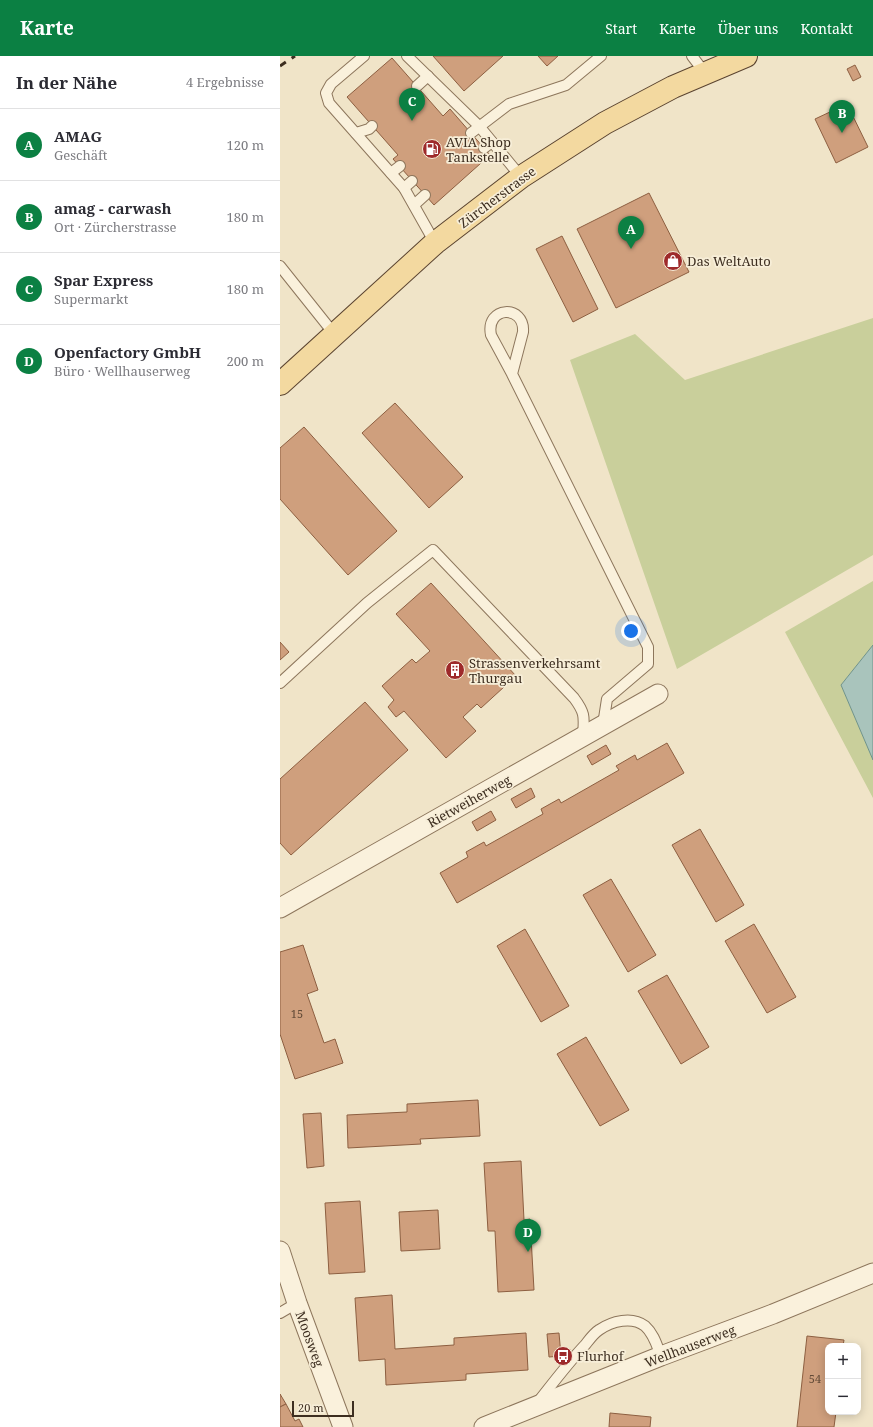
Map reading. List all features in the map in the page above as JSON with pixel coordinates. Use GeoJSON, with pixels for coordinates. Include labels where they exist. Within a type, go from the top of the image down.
{"type":"FeatureCollection","features":[{"type":"Feature","properties":{"kind":"main road","name":"Zürcherstrasse"},"geometry":{"type":"LineString","coordinates":[[280,384],[435,243],[521,177],[605,122],[673,87],[746,56]]}},
{"type":"Feature","properties":{"kind":"street","name":"Rietweiherweg"},"geometry":{"type":"LineString","coordinates":[[280,908],[658,694]]}},
{"type":"Feature","properties":{"kind":"street","name":"Moosweg"},"geometry":{"type":"LineString","coordinates":[[280,1251],[297,1303],[343,1427]]}},
{"type":"Feature","properties":{"kind":"street","name":"Wellhauserweg"},"geometry":{"type":"LineString","coordinates":[[484,1427],[660,1356],[773,1314],[873,1273]]}},
{"type":"Feature","properties":{"kind":"lane"},"geometry":{"type":"LineString","coordinates":[[364,56],[330,84],[326,93],[329,103],[404,188],[435,243]]}},
{"type":"Feature","properties":{"kind":"lane"},"geometry":{"type":"LineString","coordinates":[[406,56],[428,76],[488,145],[521,177]]}},
{"type":"Feature","properties":{"kind":"lane"},"geometry":{"type":"LineString","coordinates":[[475,130],[509,104],[566,85],[601,56]]}},
{"type":"Feature","properties":{"kind":"lane"},"geometry":{"type":"LineString","coordinates":[[692,56],[705,74]]}},
{"type":"Feature","properties":{"kind":"lane"},"geometry":{"type":"LineString","coordinates":[[417,86],[428,76]]}},
{"type":"Feature","properties":{"kind":"lane"},"geometry":{"type":"LineString","coordinates":[[356,134],[369,129],[372,126]]}},
{"type":"Feature","properties":{"kind":"lane"},"geometry":{"type":"LineString","coordinates":[[391,173],[400,166]]}},
{"type":"Feature","properties":{"kind":"lane"},"geometry":{"type":"LineString","coordinates":[[404,188],[412,181]]}},
{"type":"Feature","properties":{"kind":"lane"},"geometry":{"type":"LineString","coordinates":[[414,206],[425,195]]}},
{"type":"Feature","properties":{"kind":"lane"},"geometry":{"type":"LineString","coordinates":[[280,266],[335,335]]}},
{"type":"Feature","properties":{"kind":"lane"},"geometry":{"type":"LineString","coordinates":[[512,374],[524,326],[518,316],[514,313],[502,312],[497,314],[493,319],[490,329],[491,335],[512,374],[648,647],[648,664],[607,699],[603,725]]}},
{"type":"Feature","properties":{"kind":"lane"},"geometry":{"type":"LineString","coordinates":[[280,683],[367,603],[433,550],[574,698],[582,710],[584,718],[583,736]]}},
{"type":"Feature","properties":{"kind":"lane"},"geometry":{"type":"LineString","coordinates":[[280,1313],[297,1303]]}},
{"type":"Feature","properties":{"kind":"lane"},"geometry":{"type":"LineString","coordinates":[[533,1408],[573,1358],[598,1330],[607,1325],[626,1320],[636,1321],[651,1333],[660,1356]]}},
{"type":"Feature","properties":{"kind":"green space"},"geometry":{"type":"Polygon","coordinates":[[[873,318],[873,555],[677,669],[570,360],[635,334],[685,380],[873,318]]]}},
{"type":"Feature","properties":{"kind":"green space"},"geometry":{"type":"Polygon","coordinates":[[[873,581],[873,645],[841,685],[873,760],[873,798],[785,632],[873,581]]]}},
{"type":"Feature","properties":{"kind":"water"},"geometry":{"type":"Polygon","coordinates":[[[873,645],[873,760],[841,685],[873,645]]]}},
{"type":"Feature","properties":{"kind":"building"},"geometry":{"type":"Polygon","coordinates":[[[433,56],[503,56],[464,91],[433,56]]]}},
{"type":"Feature","properties":{"kind":"building"},"geometry":{"type":"Polygon","coordinates":[[[538,56],[558,56],[547,66],[538,56]]]}},
{"type":"Feature","properties":{"kind":"building"},"geometry":{"type":"Polygon","coordinates":[[[392,58],[443,116],[450,109],[490,155],[434,205],[393,159],[398,155],[347,97],[392,58]]]}},
{"type":"Feature","properties":{"kind":"building"},"geometry":{"type":"Polygon","coordinates":[[[855,65],[861,77],[853,81],[847,69],[855,65]]]}},
{"type":"Feature","properties":{"kind":"building"},"geometry":{"type":"Polygon","coordinates":[[[847,104],[868,147],[836,163],[815,119],[847,104]]]}},
{"type":"Feature","properties":{"kind":"building"},"geometry":{"type":"Polygon","coordinates":[[[649,193],[689,272],[616,308],[577,229],[649,193]]]}},
{"type":"Feature","properties":{"kind":"building"},"geometry":{"type":"Polygon","coordinates":[[[562,236],[598,309],[573,322],[536,249],[562,236]]]}},
{"type":"Feature","properties":{"kind":"building"},"geometry":{"type":"Polygon","coordinates":[[[395,403],[463,477],[429,508],[362,433],[395,403]]]}},
{"type":"Feature","properties":{"kind":"building"},"geometry":{"type":"Polygon","coordinates":[[[304,427],[397,531],[348,575],[280,499],[280,448],[304,427]]]}},
{"type":"Feature","properties":{"kind":"building","name":"Strassenverkehrsamt Thurgau"},"geometry":{"type":"Polygon","coordinates":[[[431,583],[516,676],[481,708],[477,704],[463,717],[476,731],[446,758],[404,711],[396,717],[388,707],[394,700],[382,686],[412,659],[416,663],[430,651],[396,614],[431,583]]]}},
{"type":"Feature","properties":{"kind":"building"},"geometry":{"type":"Polygon","coordinates":[[[280,642],[289,652],[280,660],[280,642]]]}},
{"type":"Feature","properties":{"kind":"building"},"geometry":{"type":"Polygon","coordinates":[[[365,702],[408,750],[291,855],[280,843],[280,779],[365,702]]]}},
{"type":"Feature","properties":{"kind":"building"},"geometry":{"type":"Polygon","coordinates":[[[667,743],[684,773],[457,903],[440,873],[468,857],[466,852],[484,842],[486,846],[543,814],[541,809],[559,799],[561,803],[619,770],[616,766],[635,755],[637,760],[667,743]]]}},
{"type":"Feature","properties":{"kind":"building"},"geometry":{"type":"Polygon","coordinates":[[[606,745],[611,754],[592,765],[587,756],[606,745]]]}},
{"type":"Feature","properties":{"kind":"building"},"geometry":{"type":"Polygon","coordinates":[[[531,788],[535,797],[516,808],[511,799],[531,788]]]}},
{"type":"Feature","properties":{"kind":"building"},"geometry":{"type":"Polygon","coordinates":[[[491,811],[496,820],[477,831],[472,822],[491,811]]]}},
{"type":"Feature","properties":{"kind":"building"},"geometry":{"type":"Polygon","coordinates":[[[700,829],[744,905],[716,922],[672,845],[700,829]]]}},
{"type":"Feature","properties":{"kind":"building"},"geometry":{"type":"Polygon","coordinates":[[[611,879],[656,955],[628,972],[583,895],[611,879]]]}},
{"type":"Feature","properties":{"kind":"building"},"geometry":{"type":"Polygon","coordinates":[[[754,924],[796,997],[767,1013],[725,941],[754,924]]]}},
{"type":"Feature","properties":{"kind":"building"},"geometry":{"type":"Polygon","coordinates":[[[525,929],[569,1006],[541,1022],[497,946],[525,929]]]}},
{"type":"Feature","properties":{"kind":"building"},"geometry":{"type":"Polygon","coordinates":[[[303,945],[318,990],[307,994],[324,1043],[335,1039],[343,1063],[295,1079],[280,1034],[280,952],[303,945]]]}},
{"type":"Feature","properties":{"kind":"building"},"geometry":{"type":"Polygon","coordinates":[[[667,975],[709,1047],[681,1064],[638,991],[667,975]]]}},
{"type":"Feature","properties":{"kind":"building"},"geometry":{"type":"Polygon","coordinates":[[[586,1037],[629,1110],[600,1126],[557,1054],[586,1037]]]}},
{"type":"Feature","properties":{"kind":"building"},"geometry":{"type":"Polygon","coordinates":[[[478,1100],[480,1136],[420,1139],[421,1144],[348,1148],[347,1115],[407,1112],[407,1104],[478,1100]]]}},
{"type":"Feature","properties":{"kind":"building"},"geometry":{"type":"Polygon","coordinates":[[[321,1113],[324,1166],[307,1168],[303,1114],[321,1113]]]}},
{"type":"Feature","properties":{"kind":"building"},"geometry":{"type":"Polygon","coordinates":[[[521,1161],[524,1220],[530,1219],[534,1290],[498,1292],[495,1231],[488,1231],[484,1163],[521,1161]]]}},
{"type":"Feature","properties":{"kind":"building"},"geometry":{"type":"Polygon","coordinates":[[[360,1201],[365,1272],[329,1274],[325,1203],[360,1201]]]}},
{"type":"Feature","properties":{"kind":"building"},"geometry":{"type":"Polygon","coordinates":[[[438,1210],[440,1249],[401,1251],[399,1212],[438,1210]]]}},
{"type":"Feature","properties":{"kind":"building"},"geometry":{"type":"Polygon","coordinates":[[[392,1295],[395,1349],[454,1345],[454,1338],[526,1333],[528,1370],[466,1374],[466,1380],[386,1385],[385,1359],[359,1361],[355,1298],[392,1295]]]}},
{"type":"Feature","properties":{"kind":"building"},"geometry":{"type":"Polygon","coordinates":[[[559,1333],[561,1356],[549,1357],[547,1334],[559,1333]]]}},
{"type":"Feature","properties":{"kind":"building"},"geometry":{"type":"Polygon","coordinates":[[[807,1336],[844,1340],[844,1343],[825,1343],[825,1415],[836,1415],[834,1427],[797,1427],[807,1336]]]}},
{"type":"Feature","properties":{"kind":"building"},"geometry":{"type":"Polygon","coordinates":[[[280,1394],[286,1404],[280,1407],[280,1394]]]}},
{"type":"Feature","properties":{"kind":"building"},"geometry":{"type":"Polygon","coordinates":[[[286,1404],[295,1421],[299,1419],[303,1427],[280,1427],[280,1407],[286,1404]]]}},
{"type":"Feature","properties":{"kind":"building"},"geometry":{"type":"Polygon","coordinates":[[[610,1413],[651,1417],[650,1427],[609,1427],[610,1413]]]}},
{"type":"Feature","properties":{"kind":"railway"},"geometry":{"type":"LineString","coordinates":[[280,66],[295,56]]}},
{"type":"Feature","properties":{"kind":"place","name":"Spar Express"},"geometry":{"type":"Point","coordinates":[412,121]}},
{"type":"Feature","properties":{"kind":"place","name":"amag - carwash"},"geometry":{"type":"Point","coordinates":[842,133]}},
{"type":"Feature","properties":{"kind":"place","name":"AVIA Shop Tankstelle"},"geometry":{"type":"Point","coordinates":[432,149]}},
{"type":"Feature","properties":{"kind":"place","name":"AMAG"},"geometry":{"type":"Point","coordinates":[631,249]}},
{"type":"Feature","properties":{"kind":"place","name":"Das WeltAuto"},"geometry":{"type":"Point","coordinates":[673,261]}},
{"type":"Feature","properties":{"kind":"place","name":"Strassenverkehrsamt Thurgau"},"geometry":{"type":"Point","coordinates":[455,670]}},
{"type":"Feature","properties":{"kind":"place","name":"Openfactory GmbH"},"geometry":{"type":"Point","coordinates":[528,1252]}},
{"type":"Feature","properties":{"kind":"place","name":"Flurhof"},"geometry":{"type":"Point","coordinates":[563,1356]}}]}
